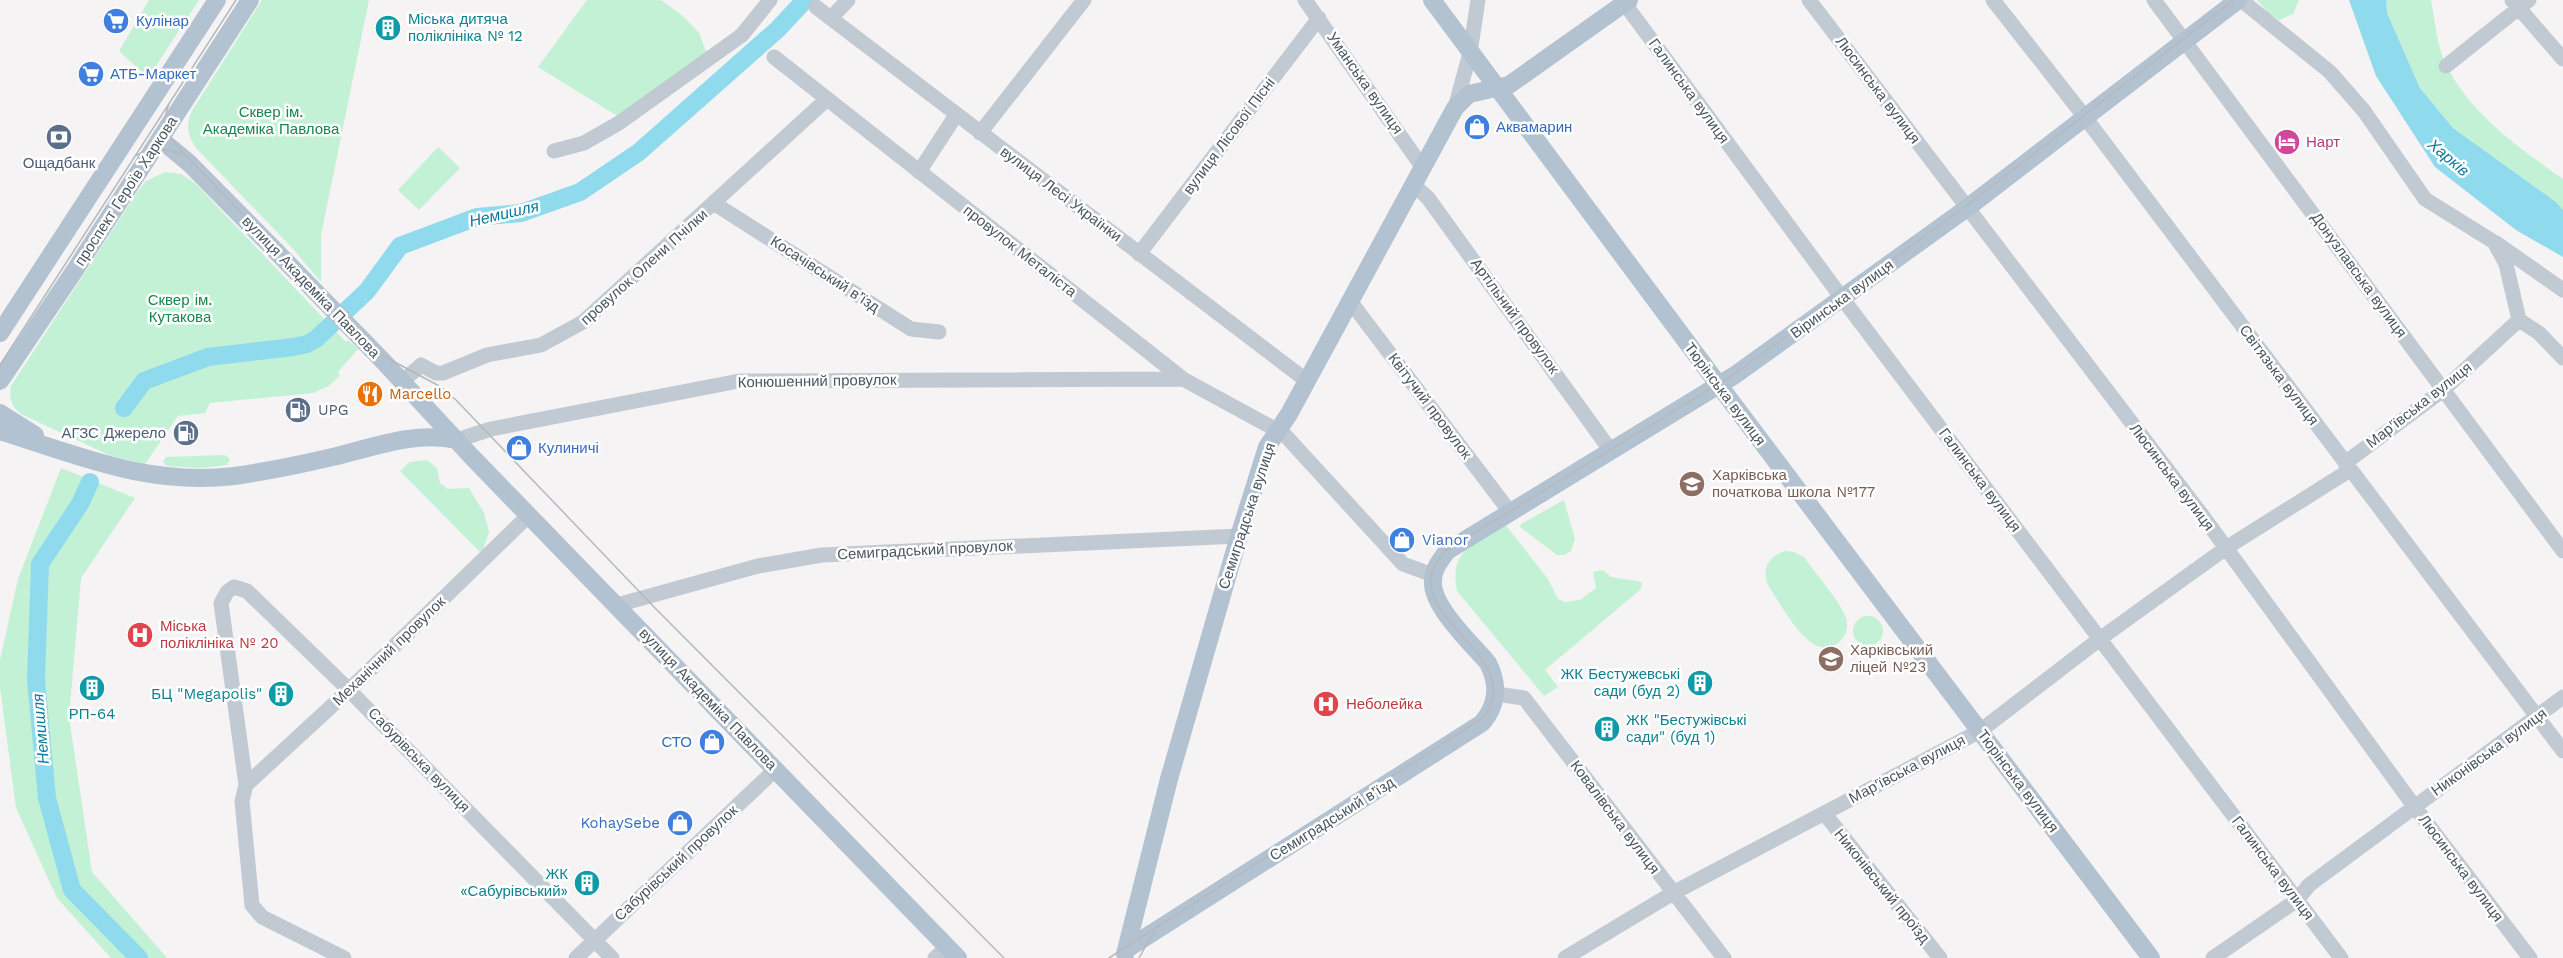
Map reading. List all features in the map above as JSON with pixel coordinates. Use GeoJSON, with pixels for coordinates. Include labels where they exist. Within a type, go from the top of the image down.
{"type":"FeatureCollection","features":[{"type":"Feature","properties":{"kind":"main road","name":"проспект Героїв Харкова"},"geometry":{"type":"LineString","coordinates":[[0,333],[217,0]]}},
{"type":"Feature","properties":{"kind":"main road","name":"проспект Героїв Харкова"},"geometry":{"type":"LineString","coordinates":[[0,381],[75,270],[250,0]]}},
{"type":"Feature","properties":{"kind":"main road","name":"Тюрінська вулиця"},"geometry":{"type":"LineString","coordinates":[[1432,0],[2151,958]]}},
{"type":"Feature","properties":{"kind":"main road","name":"Віринська вулиця"},"geometry":{"type":"LineString","coordinates":[[1433,575],[1447,551],[1719,385],[1842,298],[1967,208],[2240,0]]}},
{"type":"Feature","properties":{"kind":"main road","name":"Семиградська вулиця"},"geometry":{"type":"LineString","coordinates":[[1125,954],[1169,779],[1267,447],[1289,414],[1455,108],[1469,94],[1509,85],[1625,1]]}},
{"type":"Feature","properties":{"kind":"main road"},"geometry":{"type":"LineString","coordinates":[[160,139],[156,114],[165,78]]}},
{"type":"Feature","properties":{"kind":"main road","name":"вулиця Академіка Павлова"},"geometry":{"type":"LineString","coordinates":[[160,139],[189,163],[356,333],[457,441],[776,769],[946,954]]}},
{"type":"Feature","properties":{"kind":"main road"},"geometry":{"type":"LineString","coordinates":[[0,418],[57,448],[112,468],[149,475],[201,478],[277,469],[400,440],[435,437],[457,441]]}},
{"type":"Feature","properties":{"kind":"main road"},"geometry":{"type":"LineString","coordinates":[[1433,575],[1433,588],[1438,603],[1488,663],[1494,678],[1496,694]]}},
{"type":"Feature","properties":{"kind":"main road","name":"Семиградський в’їзд"},"geometry":{"type":"LineString","coordinates":[[1125,954],[1482,723],[1491,711],[1496,694]]}},
{"type":"Feature","properties":{"kind":"street"},"geometry":{"type":"LineString","coordinates":[[554,151],[584,143],[620,123],[742,35],[770,0]]}},
{"type":"Feature","properties":{"kind":"street"},"geometry":{"type":"LineString","coordinates":[[831,18],[848,0]]}},
{"type":"Feature","properties":{"kind":"street"},"geometry":{"type":"LineString","coordinates":[[980,133],[1084,0]]}},
{"type":"Feature","properties":{"kind":"street","name":"Уманська вулиця"},"geometry":{"type":"LineString","coordinates":[[1305,0],[1423,168]]}},
{"type":"Feature","properties":{"kind":"street","name":"Семиградська вулиця"},"geometry":{"type":"LineString","coordinates":[[1455,108],[1470,53],[1478,0]]}},
{"type":"Feature","properties":{"kind":"street","name":"Люсинська вулиця"},"geometry":{"type":"LineString","coordinates":[[1809,0],[2226,548],[2414,806],[2530,958]]}},
{"type":"Feature","properties":{"kind":"street","name":"Світязька вулиця"},"geometry":{"type":"LineString","coordinates":[[1993,0],[2085,118],[2563,751]]}},
{"type":"Feature","properties":{"kind":"street","name":"Донузлавська вулиця"},"geometry":{"type":"LineString","coordinates":[[2154,0],[2563,551]]}},
{"type":"Feature","properties":{"kind":"street"},"geometry":{"type":"LineString","coordinates":[[2240,0],[2330,72],[2364,111],[2425,200],[2494,242],[2563,290]]}},
{"type":"Feature","properties":{"kind":"street","name":"Галинська вулиця"},"geometry":{"type":"LineString","coordinates":[[1625,1],[1842,298],[2341,958]]}},
{"type":"Feature","properties":{"kind":"street"},"geometry":{"type":"LineString","coordinates":[[2446,66],[2520,3],[2563,59]]}},
{"type":"Feature","properties":{"kind":"street","name":"вулиця Лесі Українки"},"geometry":{"type":"LineString","coordinates":[[816,7],[1307,381]]}},
{"type":"Feature","properties":{"kind":"street","name":"вулиця Лісової Пісні"},"geometry":{"type":"LineString","coordinates":[[1139,254],[1318,18]]}},
{"type":"Feature","properties":{"kind":"street","name":"провулок Металіста"},"geometry":{"type":"LineString","coordinates":[[774,57],[1183,379],[1277,429]]}},
{"type":"Feature","properties":{"kind":"street","name":"провулок Олени Пчілки"},"geometry":{"type":"LineString","coordinates":[[402,382],[421,365],[436,373],[443,373],[482,356],[541,345],[583,322],[715,204],[826,100]]}},
{"type":"Feature","properties":{"kind":"street"},"geometry":{"type":"LineString","coordinates":[[919,172],[956,115]]}},
{"type":"Feature","properties":{"kind":"street","name":"Артільний провулок"},"geometry":{"type":"LineString","coordinates":[[1414,185],[1435,207],[1611,451]]}},
{"type":"Feature","properties":{"kind":"street","name":"Косачівський в’їзд"},"geometry":{"type":"LineString","coordinates":[[715,204],[911,329],[939,332]]}},
{"type":"Feature","properties":{"kind":"street"},"geometry":{"type":"LineString","coordinates":[[2494,242],[2506,264],[2519,320],[2539,333],[2563,358]]}},
{"type":"Feature","properties":{"kind":"street","name":"Квітучий провулок"},"geometry":{"type":"LineString","coordinates":[[1350,301],[1510,512]]}},
{"type":"Feature","properties":{"kind":"street","name":"Мар'ївська вулиця"},"geometry":{"type":"LineString","coordinates":[[1565,958],[1673,893],[1980,731],[2101,638],[2226,548],[2347,467],[2444,390],[2519,320]]}},
{"type":"Feature","properties":{"kind":"street","name":"Конюшенний провулок"},"geometry":{"type":"LineString","coordinates":[[457,441],[491,429],[739,381],[1183,379]]}},
{"type":"Feature","properties":{"kind":"street"},"geometry":{"type":"LineString","coordinates":[[1277,429],[1289,438],[1403,564],[1433,575]]}},
{"type":"Feature","properties":{"kind":"street","name":"Механічний провулок"},"geometry":{"type":"LineString","coordinates":[[246,785],[350,690],[529,515]]}},
{"type":"Feature","properties":{"kind":"street","name":"Семиградський провулок"},"geometry":{"type":"LineString","coordinates":[[617,605],[758,566],[822,555],[1239,536]]}},
{"type":"Feature","properties":{"kind":"street","name":"Сабурівська вулиця"},"geometry":{"type":"LineString","coordinates":[[246,785],[221,603],[230,589],[243,588],[350,690],[612,958]]}},
{"type":"Feature","properties":{"kind":"street","name":"Ковалівська вулиця"},"geometry":{"type":"LineString","coordinates":[[1496,694],[1524,698],[1724,958]]}},
{"type":"Feature","properties":{"kind":"street","name":"Никонівська вулиця"},"geometry":{"type":"LineString","coordinates":[[2213,958],[2297,900],[2309,885],[2563,698]]}},
{"type":"Feature","properties":{"kind":"street","name":"Сабурівський провулок"},"geometry":{"type":"LineString","coordinates":[[576,958],[776,769]]}},
{"type":"Feature","properties":{"kind":"street"},"geometry":{"type":"LineString","coordinates":[[246,785],[242,801],[252,905],[262,917],[344,958]]}},
{"type":"Feature","properties":{"kind":"street","name":"Никонівський проїзд"},"geometry":{"type":"LineString","coordinates":[[1824,813],[1940,958]]}},
{"type":"Feature","properties":{"kind":"green space"},"geometry":{"type":"Polygon","coordinates":[[[149,0],[199,0],[148,78],[119,51],[149,0]]]}},
{"type":"Feature","properties":{"kind":"green space","name":"Сквер ім. Академіка Павлова"},"geometry":{"type":"Polygon","coordinates":[[[262,0],[369,0],[321,235],[321,282],[295,251],[197,149],[188,130],[192,111],[262,0]]]}},
{"type":"Feature","properties":{"kind":"green space"},"geometry":{"type":"Polygon","coordinates":[[[587,0],[661,0],[683,16],[699,33],[709,59],[624,120],[538,67],[587,0]]]}},
{"type":"Feature","properties":{"kind":"green space"},"geometry":{"type":"Polygon","coordinates":[[[2257,0],[2299,0],[2293,14],[2279,20],[2269,14],[2257,0]]]}},
{"type":"Feature","properties":{"kind":"green space"},"geometry":{"type":"Polygon","coordinates":[[[2386,0],[2431,0],[2441,51],[2458,85],[2498,130],[2563,179],[2563,210],[2556,202],[2453,128],[2420,88],[2387,13],[2386,0]]]}},
{"type":"Feature","properties":{"kind":"green space"},"geometry":{"type":"Polygon","coordinates":[[[438,147],[460,168],[419,210],[398,190],[438,147]]]}},
{"type":"Feature","properties":{"kind":"green space","name":"Сквер ім. Кутакова"},"geometry":{"type":"Polygon","coordinates":[[[165,172],[181,174],[196,184],[346,342],[348,340],[358,349],[338,372],[340,375],[329,386],[313,393],[210,403],[205,413],[178,416],[145,464],[111,456],[21,414],[13,405],[10,390],[138,191],[146,181],[165,172]]]}},
{"type":"Feature","properties":{"kind":"green space"},"geometry":{"type":"Polygon","coordinates":[[[225,455],[230,459],[227,465],[200,468],[167,466],[163,462],[166,457],[225,455]]]}},
{"type":"Feature","properties":{"kind":"green space"},"geometry":{"type":"Polygon","coordinates":[[[427,460],[437,468],[440,483],[448,489],[469,488],[484,513],[489,532],[483,550],[480,552],[400,471],[410,462],[427,460]]]}},
{"type":"Feature","properties":{"kind":"green space"},"geometry":{"type":"Polygon","coordinates":[[[61,468],[135,498],[81,578],[69,717],[92,872],[167,958],[111,958],[57,898],[16,808],[0,687],[0,660],[18,579],[61,468]]]}},
{"type":"Feature","properties":{"kind":"green space"},"geometry":{"type":"Polygon","coordinates":[[[1564,500],[1575,539],[1571,551],[1564,555],[1557,555],[1520,527],[1521,524],[1564,500]]]}},
{"type":"Feature","properties":{"kind":"green space"},"geometry":{"type":"Polygon","coordinates":[[[1504,523],[1548,579],[1558,599],[1565,602],[1580,600],[1596,588],[1593,572],[1603,570],[1611,577],[1642,582],[1641,589],[1545,670],[1558,687],[1544,696],[1457,591],[1455,577],[1460,557],[1466,549],[1504,523]]]}},
{"type":"Feature","properties":{"kind":"green space"},"geometry":{"type":"Polygon","coordinates":[[[1785,551],[1804,557],[1843,611],[1847,628],[1845,635],[1838,643],[1828,648],[1818,646],[1807,639],[1789,618],[1768,585],[1765,574],[1768,564],[1775,556],[1785,551]]]}},
{"type":"Feature","properties":{"kind":"green space"},"geometry":{"type":"Polygon","coordinates":[[[1868,616],[1879,620],[1883,631],[1879,642],[1868,646],[1857,642],[1853,631],[1857,620],[1868,616]]]}},
{"type":"Feature","properties":{"kind":"water","name":"Харків"},"geometry":{"type":"Polygon","coordinates":[[[2349,0],[2386,0],[2387,13],[2420,88],[2453,128],[2556,202],[2563,210],[2563,257],[2516,230],[2435,167],[2376,76],[2349,0]]]}},
{"type":"Feature","properties":{"kind":"waterway","name":"Немишля"},"geometry":{"type":"LineString","coordinates":[[124,408],[144,381],[208,357],[293,347],[316,339],[367,291],[400,246],[477,217],[521,213],[580,192],[639,152],[778,29],[805,0]]}},
{"type":"Feature","properties":{"kind":"waterway","name":"Немишля"},"geometry":{"type":"LineString","coordinates":[[90,482],[80,504],[40,564],[36,680],[47,798],[72,890],[139,958]]}},
{"type":"Feature","properties":{"kind":"tram line"},"geometry":{"type":"LineString","coordinates":[[0,365],[236,0]]}},
{"type":"Feature","properties":{"kind":"tram line"},"geometry":{"type":"LineString","coordinates":[[1109,958],[1484,717],[1493,694],[1489,672],[1477,652],[1444,614],[1433,595],[1432,574],[1445,551],[1733,375],[1962,209],[2234,0]]}},
{"type":"Feature","properties":{"kind":"tram line"},"geometry":{"type":"LineString","coordinates":[[170,102],[165,120],[167,128],[169,135],[185,155],[378,353],[441,387],[456,400],[654,607],[1004,958]]}},
{"type":"Feature","properties":{"kind":"tram line"},"geometry":{"type":"LineString","coordinates":[[135,156],[159,149],[183,155]]}},
{"type":"Feature","properties":{"kind":"tram line"},"geometry":{"type":"LineString","coordinates":[[1139,958],[1153,933]]}},
{"type":"Feature","properties":{"kind":"place","name":"Кулінар"},"geometry":{"type":"Point","coordinates":[116,21]}},
{"type":"Feature","properties":{"kind":"place","name":"Міська дитяча поліклініка № 12"},"geometry":{"type":"Point","coordinates":[388,28]}},
{"type":"Feature","properties":{"kind":"place","name":"АТБ-Маркет"},"geometry":{"type":"Point","coordinates":[91,74]}},
{"type":"Feature","properties":{"kind":"place","name":"Аквамарин"},"geometry":{"type":"Point","coordinates":[1477,127]}},
{"type":"Feature","properties":{"kind":"place","name":"Ощадбанк"},"geometry":{"type":"Point","coordinates":[59,137]}},
{"type":"Feature","properties":{"kind":"place","name":"Нарт"},"geometry":{"type":"Point","coordinates":[2287,142]}},
{"type":"Feature","properties":{"kind":"place","name":"Marcello"},"geometry":{"type":"Point","coordinates":[370,394]}},
{"type":"Feature","properties":{"kind":"place","name":"UPG"},"geometry":{"type":"Point","coordinates":[298,410]}},
{"type":"Feature","properties":{"kind":"place","name":"АГЗС Джерело"},"geometry":{"type":"Point","coordinates":[186,433]}},
{"type":"Feature","properties":{"kind":"place","name":"Кулиничі"},"geometry":{"type":"Point","coordinates":[519,448]}},
{"type":"Feature","properties":{"kind":"place","name":"Харківська початкова школа №177"},"geometry":{"type":"Point","coordinates":[1692,484]}},
{"type":"Feature","properties":{"kind":"place","name":"Vianor"},"geometry":{"type":"Point","coordinates":[1402,540]}},
{"type":"Feature","properties":{"kind":"place","name":"Міська поліклініка № 20"},"geometry":{"type":"Point","coordinates":[140,635]}},
{"type":"Feature","properties":{"kind":"place","name":"Харківський ліцей №23"},"geometry":{"type":"Point","coordinates":[1831,659]}},
{"type":"Feature","properties":{"kind":"place","name":"ЖК Бестужевські сади (буд 2)"},"geometry":{"type":"Point","coordinates":[1700,683]}},
{"type":"Feature","properties":{"kind":"place","name":"РП-64"},"geometry":{"type":"Point","coordinates":[92,688]}},
{"type":"Feature","properties":{"kind":"place","name":"БЦ \"Megapolis\""},"geometry":{"type":"Point","coordinates":[281,694]}},
{"type":"Feature","properties":{"kind":"place","name":"Неболейка"},"geometry":{"type":"Point","coordinates":[1326,704]}},
{"type":"Feature","properties":{"kind":"place","name":"ЖК \"Бестужівські сади\" (буд 1)"},"geometry":{"type":"Point","coordinates":[1607,729]}},
{"type":"Feature","properties":{"kind":"place","name":"СТО"},"geometry":{"type":"Point","coordinates":[712,742]}},
{"type":"Feature","properties":{"kind":"place","name":"KohaySebe"},"geometry":{"type":"Point","coordinates":[680,823]}},
{"type":"Feature","properties":{"kind":"place","name":"ЖК «Сабурівський»"},"geometry":{"type":"Point","coordinates":[587,883]}}]}
